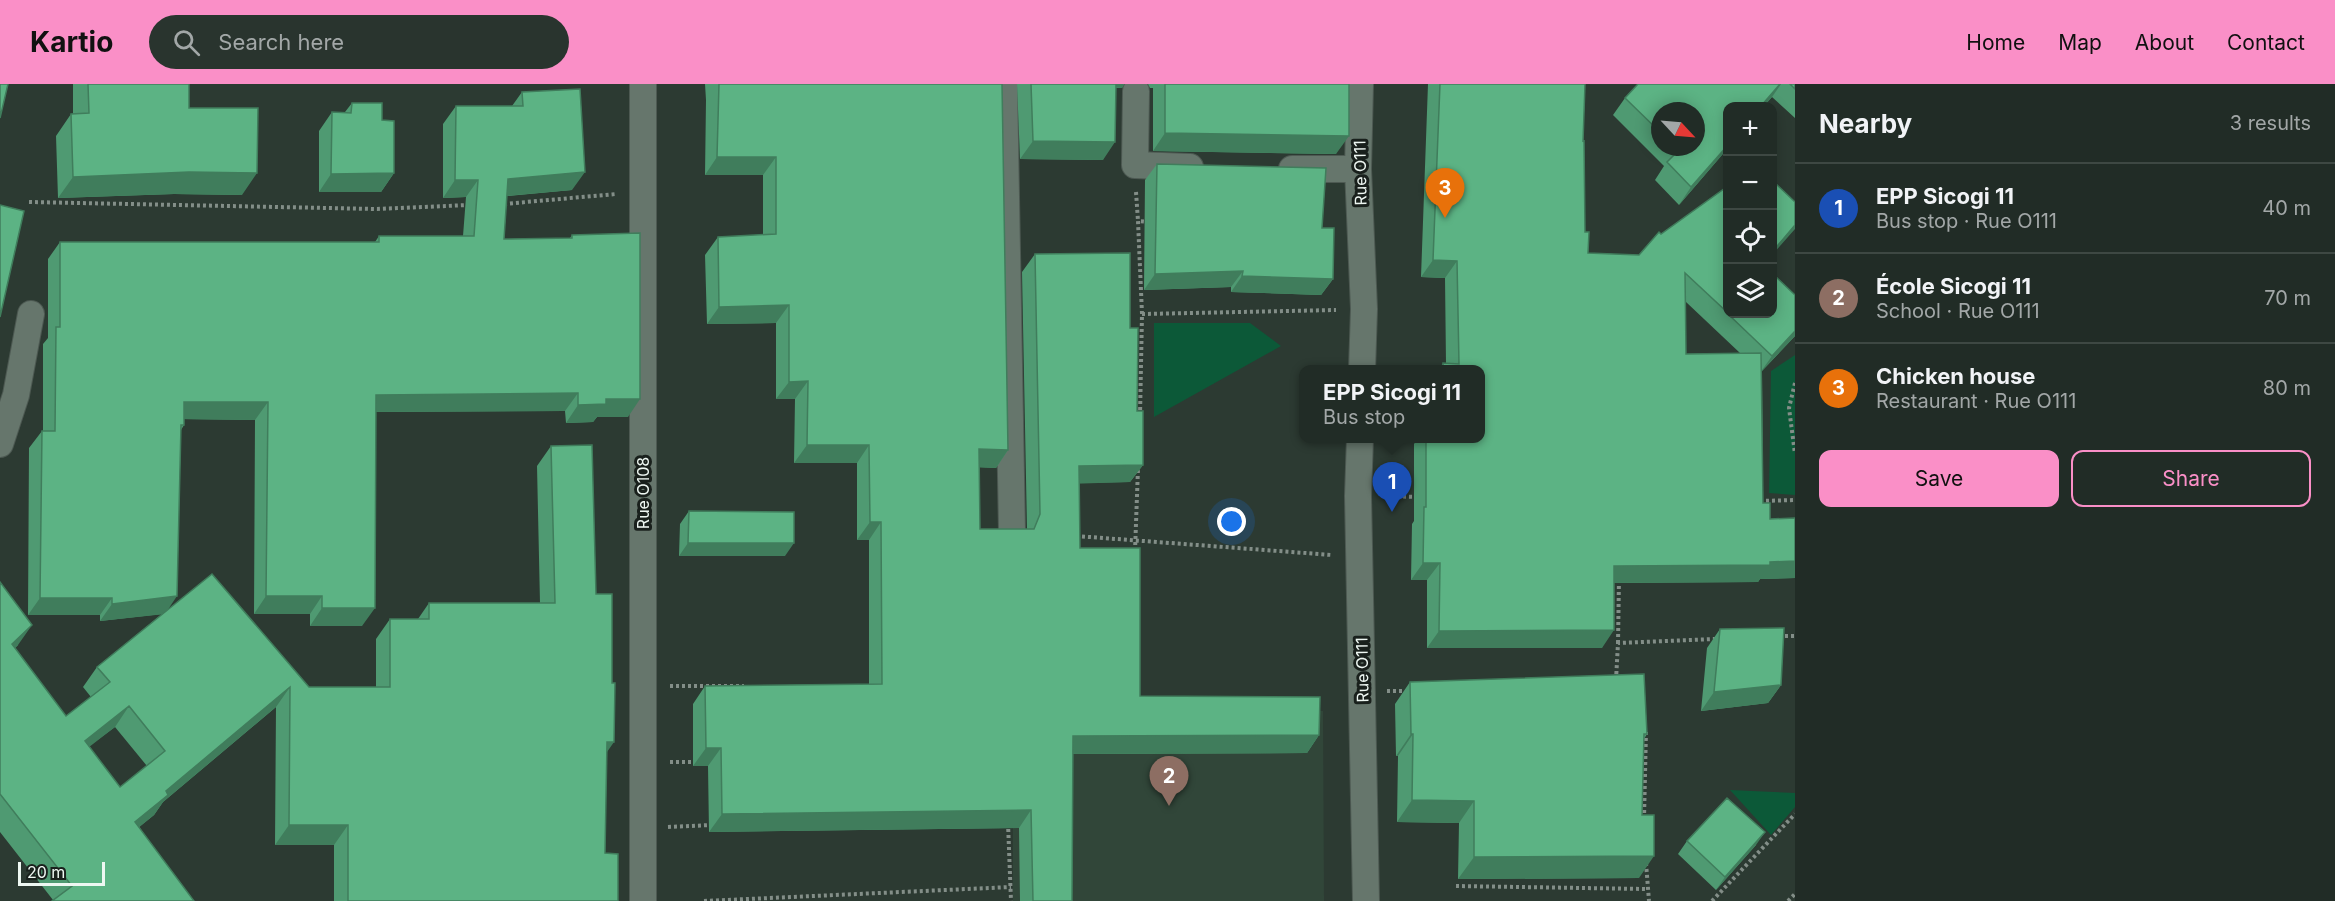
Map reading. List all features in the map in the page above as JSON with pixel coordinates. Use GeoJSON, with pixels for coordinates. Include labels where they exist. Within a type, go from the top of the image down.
{"type":"FeatureCollection","features":[{"type":"Feature","properties":{"kind":"street","name":"Rue O108"},"geometry":{"type":"LineString","coordinates":[[643,84],[643,901]]}},
{"type":"Feature","properties":{"kind":"street"},"geometry":{"type":"LineString","coordinates":[[1004,84],[1012,532]]}},
{"type":"Feature","properties":{"kind":"street","name":"Rue O111"},"geometry":{"type":"LineString","coordinates":[[1360,84],[1358,169],[1364,309],[1362,365]]}},
{"type":"Feature","properties":{"kind":"street"},"geometry":{"type":"LineString","coordinates":[[1136,91],[1135,165],[1214,167]]}},
{"type":"Feature","properties":{"kind":"street"},"geometry":{"type":"LineString","coordinates":[[1270,169],[1358,169]]}},
{"type":"Feature","properties":{"kind":"street"},"geometry":{"type":"LineString","coordinates":[[0,444],[16,395],[31,314]]}},
{"type":"Feature","properties":{"kind":"street","name":"Rue O111"},"geometry":{"type":"LineString","coordinates":[[1360,443],[1358,496],[1366,901]]}},
{"type":"Feature","properties":{"kind":"path"},"geometry":{"type":"LineString","coordinates":[[498,204],[643,192]]}},
{"type":"Feature","properties":{"kind":"path"},"geometry":{"type":"LineString","coordinates":[[29,202],[377,209],[476,205]]}},
{"type":"Feature","properties":{"kind":"path"},"geometry":{"type":"LineString","coordinates":[[1140,427],[1142,314],[1138,221],[1150,222]]}},
{"type":"Feature","properties":{"kind":"path"},"geometry":{"type":"LineString","coordinates":[[1142,314],[1364,309]]}},
{"type":"Feature","properties":{"kind":"path"},"geometry":{"type":"LineString","coordinates":[[1795,382],[1789,408],[1795,454]]}},
{"type":"Feature","properties":{"kind":"path"},"geometry":{"type":"LineString","coordinates":[[1135,552],[1138,461]]}},
{"type":"Feature","properties":{"kind":"path"},"geometry":{"type":"LineString","coordinates":[[1358,496],[1427,498]]}},
{"type":"Feature","properties":{"kind":"path"},"geometry":{"type":"LineString","coordinates":[[1749,501],[1795,500]]}},
{"type":"Feature","properties":{"kind":"path"},"geometry":{"type":"LineString","coordinates":[[1068,536],[1359,558]]}},
{"type":"Feature","properties":{"kind":"path"},"geometry":{"type":"LineString","coordinates":[[1616,688],[1620,573]]}},
{"type":"Feature","properties":{"kind":"path"},"geometry":{"type":"LineString","coordinates":[[1771,637],[1795,636]]}},
{"type":"Feature","properties":{"kind":"path"},"geometry":{"type":"LineString","coordinates":[[1618,644],[1724,639]]}},
{"type":"Feature","properties":{"kind":"path"},"geometry":{"type":"LineString","coordinates":[[643,686],[747,686]]}},
{"type":"Feature","properties":{"kind":"path"},"geometry":{"type":"LineString","coordinates":[[1362,691],[1408,691]]}},
{"type":"Feature","properties":{"kind":"path"},"geometry":{"type":"LineString","coordinates":[[1644,824],[1646,726]]}},
{"type":"Feature","properties":{"kind":"path"},"geometry":{"type":"LineString","coordinates":[[643,763],[702,761]]}},
{"type":"Feature","properties":{"kind":"path"},"geometry":{"type":"LineString","coordinates":[[1712,901],[1795,814]]}},
{"type":"Feature","properties":{"kind":"path"},"geometry":{"type":"LineString","coordinates":[[1008,822],[1011,901]]}},
{"type":"Feature","properties":{"kind":"path"},"geometry":{"type":"LineString","coordinates":[[644,828],[714,825]]}},
{"type":"Feature","properties":{"kind":"path"},"geometry":{"type":"LineString","coordinates":[[1645,857],[1648,901]]}},
{"type":"Feature","properties":{"kind":"path"},"geometry":{"type":"LineString","coordinates":[[1456,886],[1646,889]]}},
{"type":"Feature","properties":{"kind":"path"},"geometry":{"type":"LineString","coordinates":[[704,901],[1011,887]]}},
{"type":"Feature","properties":{"kind":"path"},"geometry":{"type":"LineString","coordinates":[[1788,901],[1795,894]]}},
{"type":"Feature","properties":{"kind":"shaded area"},"geometry":{"type":"Polygon","coordinates":[[[1013,709],[1323,711],[1324,901],[1013,901],[1013,709]]]}},
{"type":"Feature","properties":{"kind":"green space"},"geometry":{"type":"Polygon","coordinates":[[[1154,323],[1250,323],[1281,346],[1154,417],[1154,323]]]}},
{"type":"Feature","properties":{"kind":"green space"},"geometry":{"type":"Polygon","coordinates":[[[1795,355],[1795,495],[1769,493],[1771,371],[1795,355]]]}},
{"type":"Feature","properties":{"kind":"green space"},"geometry":{"type":"Polygon","coordinates":[[[1730,790],[1795,793],[1795,807],[1771,835],[1730,790]]]}},
{"type":"Feature","properties":{"kind":"building"},"geometry":{"type":"Polygon","coordinates":[[[0,84],[8,84],[0,118],[0,84]]]}},
{"type":"Feature","properties":{"kind":"building"},"geometry":{"type":"Polygon","coordinates":[[[88,84],[189,84],[189,108],[258,108],[257,173],[189,172],[73,177],[71,114],[89,113],[88,84]]]}},
{"type":"Feature","properties":{"kind":"building"},"geometry":{"type":"Polygon","coordinates":[[[719,84],[1002,84],[1008,450],[979,449],[980,529],[1034,529],[1040,514],[1035,254],[1130,253],[1130,328],[1138,328],[1137,411],[1143,411],[1143,465],[1079,466],[1080,548],[1140,548],[1140,696],[1320,697],[1319,735],[1073,736],[1072,901],[1033,901],[1031,810],[722,814],[721,748],[706,748],[705,686],[882,684],[881,522],[870,522],[869,445],[807,445],[808,381],[789,382],[789,305],[719,307],[718,237],[776,234],[776,157],[717,157],[719,84]]]}},
{"type":"Feature","properties":{"kind":"building"},"geometry":{"type":"Polygon","coordinates":[[[1031,84],[1116,84],[1115,142],[1033,141],[1031,84]]]}},
{"type":"Feature","properties":{"kind":"building"},"geometry":{"type":"Polygon","coordinates":[[[1165,84],[1349,84],[1349,136],[1165,133],[1165,84]]]}},
{"type":"Feature","properties":{"kind":"building"},"geometry":{"type":"Polygon","coordinates":[[[1440,84],[1585,84],[1583,142],[1584,140],[1585,232],[1589,232],[1588,253],[1639,255],[1659,232],[1661,234],[1723,190],[1723,308],[1685,273],[1686,354],[1761,353],[1763,503],[1770,503],[1770,519],[1795,518],[1795,561],[1770,562],[1770,565],[1614,566],[1614,630],[1439,631],[1440,563],[1423,563],[1426,443],[1485,443],[1485,365],[1443,365],[1443,363],[1459,364],[1457,261],[1433,260],[1440,84]]]}},
{"type":"Feature","properties":{"kind":"building"},"geometry":{"type":"Polygon","coordinates":[[[1638,84],[1780,84],[1764,102],[1723,102],[1723,151],[1691,187],[1667,162],[1673,156],[1705,156],[1705,102],[1651,102],[1651,123],[1625,98],[1638,84]]]}},
{"type":"Feature","properties":{"kind":"building"},"geometry":{"type":"Polygon","coordinates":[[[580,89],[585,172],[508,179],[504,239],[572,238],[572,235],[640,233],[640,399],[606,399],[606,404],[578,405],[578,393],[376,395],[375,608],[322,608],[322,596],[266,596],[268,402],[184,402],[184,425],[181,425],[177,596],[112,604],[112,598],[40,598],[42,431],[55,431],[56,327],[60,327],[60,242],[379,242],[379,236],[474,236],[478,180],[455,180],[456,106],[523,106],[522,92],[580,89]]]}},
{"type":"Feature","properties":{"kind":"building"},"geometry":{"type":"Polygon","coordinates":[[[352,103],[382,103],[382,120],[394,121],[394,173],[331,174],[332,112],[351,113],[352,103]]]}},
{"type":"Feature","properties":{"kind":"building"},"geometry":{"type":"Polygon","coordinates":[[[1157,164],[1326,168],[1322,228],[1334,228],[1333,279],[1242,276],[1243,271],[1155,274],[1157,164]]]}},
{"type":"Feature","properties":{"kind":"building"},"geometry":{"type":"Polygon","coordinates":[[[1777,185],[1795,202],[1795,225],[1777,246],[1777,185]]]}},
{"type":"Feature","properties":{"kind":"building"},"geometry":{"type":"Polygon","coordinates":[[[0,205],[24,211],[0,317],[0,205]]]}},
{"type":"Feature","properties":{"kind":"building"},"geometry":{"type":"Polygon","coordinates":[[[1777,278],[1795,295],[1795,331],[1772,356],[1732,318],[1777,318],[1777,278]]]}},
{"type":"Feature","properties":{"kind":"building"},"geometry":{"type":"Polygon","coordinates":[[[592,445],[596,594],[612,594],[614,742],[607,742],[605,853],[618,854],[618,901],[348,901],[348,825],[289,825],[290,687],[166,791],[168,795],[135,822],[194,901],[52,901],[72,886],[0,794],[0,582],[32,625],[12,644],[66,716],[110,682],[97,667],[212,574],[309,687],[390,687],[390,619],[429,619],[429,603],[555,603],[551,446],[592,445]],[[129,706],[85,741],[120,787],[165,751],[129,706]]]}},
{"type":"Feature","properties":{"kind":"building"},"geometry":{"type":"Polygon","coordinates":[[[689,511],[794,512],[794,543],[688,543],[689,511]]]}},
{"type":"Feature","properties":{"kind":"building"},"geometry":{"type":"Polygon","coordinates":[[[1784,628],[1781,685],[1714,692],[1720,629],[1784,628]]]}},
{"type":"Feature","properties":{"kind":"building"},"geometry":{"type":"Polygon","coordinates":[[[1644,674],[1647,734],[1644,734],[1642,815],[1654,815],[1654,856],[1474,857],[1474,801],[1412,800],[1413,734],[1411,734],[1410,682],[1644,674]]]}},
{"type":"Feature","properties":{"kind":"building"},"geometry":{"type":"Polygon","coordinates":[[[1727,798],[1765,832],[1725,877],[1687,841],[1727,798]]]}},
{"type":"Feature","properties":{"kind":"place","name":"Chicken house"},"geometry":{"type":"Point","coordinates":[1445,218]}},
{"type":"Feature","properties":{"kind":"place","name":"EPP Sicogi 11"},"geometry":{"type":"Point","coordinates":[1392,512]}},
{"type":"Feature","properties":{"kind":"place","name":"École Sicogi 11"},"geometry":{"type":"Point","coordinates":[1169,806]}}]}
